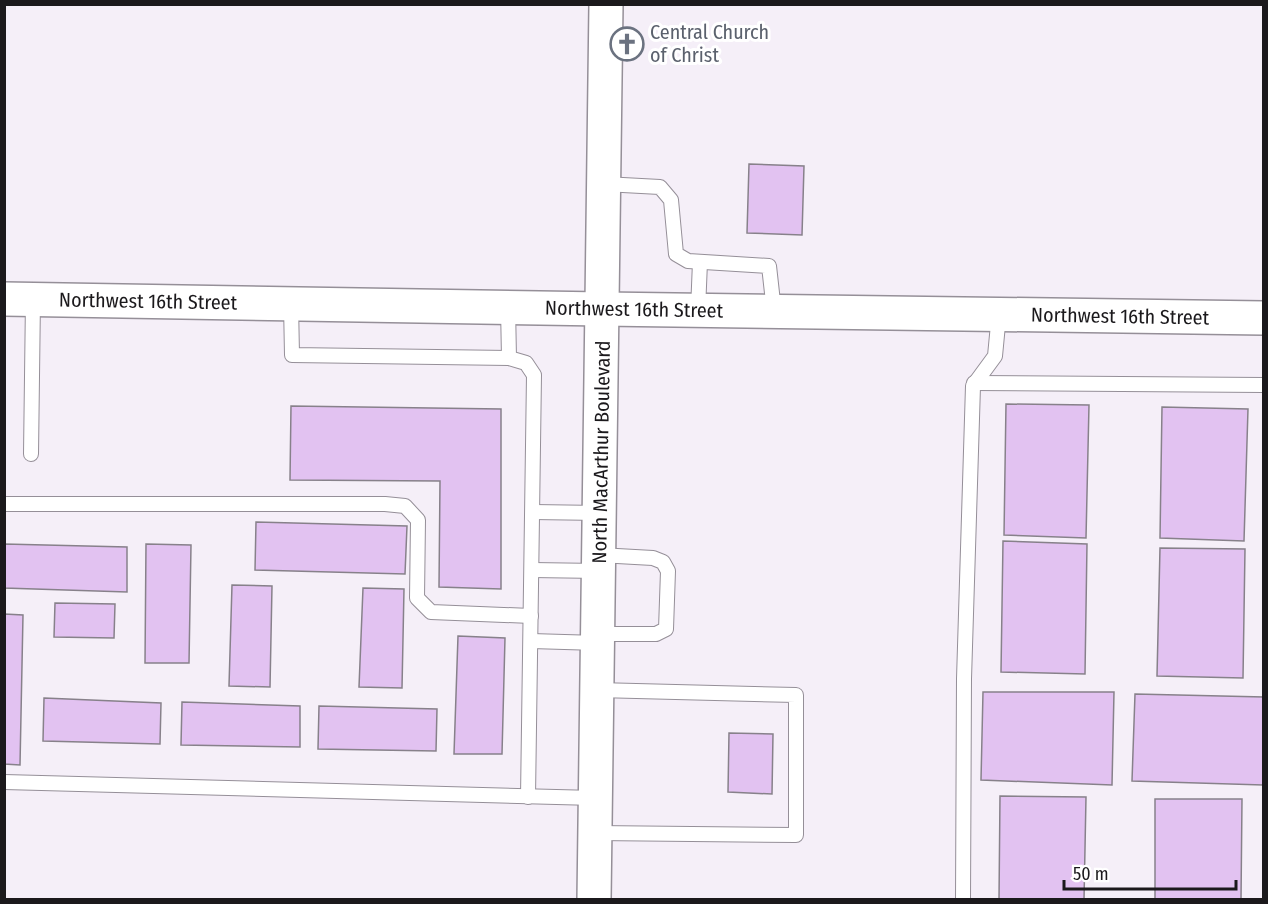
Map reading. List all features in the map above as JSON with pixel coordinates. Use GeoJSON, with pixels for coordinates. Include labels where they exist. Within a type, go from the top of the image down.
{"type":"FeatureCollection","features":[{"type":"Feature","properties":{"kind":"street","name":"North MacArthur Boulevard"},"geometry":{"type":"LineString","coordinates":[[594,900],[606,4]]}},
{"type":"Feature","properties":{"kind":"street","name":"Northwest 16th Street"},"geometry":{"type":"LineString","coordinates":[[19,299],[1263,318]]}},
{"type":"Feature","properties":{"kind":"lane"},"geometry":{"type":"LineString","coordinates":[[604,184],[660,187],[671,200],[676,254],[688,261],[769,266],[774,311]]}},
{"type":"Feature","properties":{"kind":"lane"},"geometry":{"type":"LineString","coordinates":[[698,310],[700,262]]}},
{"type":"Feature","properties":{"kind":"lane"},"geometry":{"type":"LineString","coordinates":[[19,299],[31,454]]}},
{"type":"Feature","properties":{"kind":"lane"},"geometry":{"type":"LineString","coordinates":[[291,304],[292,355],[509,358],[526,363],[534,375],[528,797]]}},
{"type":"Feature","properties":{"kind":"lane"},"geometry":{"type":"LineString","coordinates":[[508,307],[509,358]]}},
{"type":"Feature","properties":{"kind":"lane"},"geometry":{"type":"LineString","coordinates":[[963,900],[964,679],[973,386],[995,356],[999,314]]}},
{"type":"Feature","properties":{"kind":"lane"},"geometry":{"type":"LineString","coordinates":[[974,383],[1263,385]]}},
{"type":"Feature","properties":{"kind":"lane"},"geometry":{"type":"LineString","coordinates":[[4,504],[385,504],[405,506],[418,520],[417,598],[431,612],[531,616]]}},
{"type":"Feature","properties":{"kind":"lane"},"geometry":{"type":"LineString","coordinates":[[533,512],[600,513]]}},
{"type":"Feature","properties":{"kind":"lane"},"geometry":{"type":"LineString","coordinates":[[531,641],[656,634],[666,629],[668,571],[663,562],[653,558],[532,570]]}},
{"type":"Feature","properties":{"kind":"lane"},"geometry":{"type":"LineString","coordinates":[[595,833],[796,835],[796,694],[597,690]]}},
{"type":"Feature","properties":{"kind":"lane"},"geometry":{"type":"LineString","coordinates":[[4,782],[596,798]]}},
{"type":"Feature","properties":{"kind":"building"},"geometry":{"type":"Polygon","coordinates":[[[749,164],[804,166],[802,235],[747,233],[749,164]]]}},
{"type":"Feature","properties":{"kind":"building"},"geometry":{"type":"Polygon","coordinates":[[[1006,404],[1089,405],[1086,538],[1004,535],[1006,404]]]}},
{"type":"Feature","properties":{"kind":"building"},"geometry":{"type":"Polygon","coordinates":[[[291,406],[501,409],[501,589],[439,587],[440,481],[290,480],[291,406]]]}},
{"type":"Feature","properties":{"kind":"building"},"geometry":{"type":"Polygon","coordinates":[[[1162,407],[1248,409],[1244,541],[1160,538],[1162,407]]]}},
{"type":"Feature","properties":{"kind":"building"},"geometry":{"type":"Polygon","coordinates":[[[256,522],[407,526],[405,574],[255,570],[256,522]]]}},
{"type":"Feature","properties":{"kind":"building"},"geometry":{"type":"Polygon","coordinates":[[[1003,541],[1087,544],[1085,674],[1001,672],[1003,541]]]}},
{"type":"Feature","properties":{"kind":"building"},"geometry":{"type":"Polygon","coordinates":[[[4,544],[127,547],[127,592],[4,588],[4,544]]]}},
{"type":"Feature","properties":{"kind":"building"},"geometry":{"type":"Polygon","coordinates":[[[146,544],[191,545],[189,663],[145,663],[146,544]]]}},
{"type":"Feature","properties":{"kind":"building"},"geometry":{"type":"Polygon","coordinates":[[[1160,548],[1245,549],[1243,678],[1157,676],[1160,548]]]}},
{"type":"Feature","properties":{"kind":"building"},"geometry":{"type":"Polygon","coordinates":[[[232,585],[272,586],[270,687],[229,686],[232,585]]]}},
{"type":"Feature","properties":{"kind":"building"},"geometry":{"type":"Polygon","coordinates":[[[363,588],[404,589],[402,688],[359,687],[363,588]]]}},
{"type":"Feature","properties":{"kind":"building"},"geometry":{"type":"Polygon","coordinates":[[[55,603],[115,604],[114,638],[54,637],[55,603]]]}},
{"type":"Feature","properties":{"kind":"building"},"geometry":{"type":"Polygon","coordinates":[[[4,614],[23,615],[20,765],[4,764],[4,614]]]}},
{"type":"Feature","properties":{"kind":"building"},"geometry":{"type":"Polygon","coordinates":[[[458,636],[505,638],[502,754],[454,754],[458,636]]]}},
{"type":"Feature","properties":{"kind":"building"},"geometry":{"type":"Polygon","coordinates":[[[983,692],[1114,692],[1112,785],[981,780],[983,692]]]}},
{"type":"Feature","properties":{"kind":"building"},"geometry":{"type":"Polygon","coordinates":[[[1135,694],[1264,697],[1263,785],[1132,781],[1135,694]]]}},
{"type":"Feature","properties":{"kind":"building"},"geometry":{"type":"Polygon","coordinates":[[[44,698],[161,703],[160,744],[43,741],[44,698]]]}},
{"type":"Feature","properties":{"kind":"building"},"geometry":{"type":"Polygon","coordinates":[[[182,702],[300,706],[300,747],[181,745],[182,702]]]}},
{"type":"Feature","properties":{"kind":"building"},"geometry":{"type":"Polygon","coordinates":[[[319,706],[437,709],[436,751],[318,749],[319,706]]]}},
{"type":"Feature","properties":{"kind":"building"},"geometry":{"type":"Polygon","coordinates":[[[729,733],[773,734],[772,794],[728,792],[729,733]]]}},
{"type":"Feature","properties":{"kind":"building"},"geometry":{"type":"Polygon","coordinates":[[[1000,796],[1086,797],[1084,900],[999,900],[1000,796]]]}},
{"type":"Feature","properties":{"kind":"building"},"geometry":{"type":"Polygon","coordinates":[[[1155,799],[1242,799],[1241,900],[1155,900],[1155,799]]]}},
{"type":"Feature","properties":{"kind":"place","name":"Central Church of Christ"},"geometry":{"type":"Point","coordinates":[627,44]}}]}
